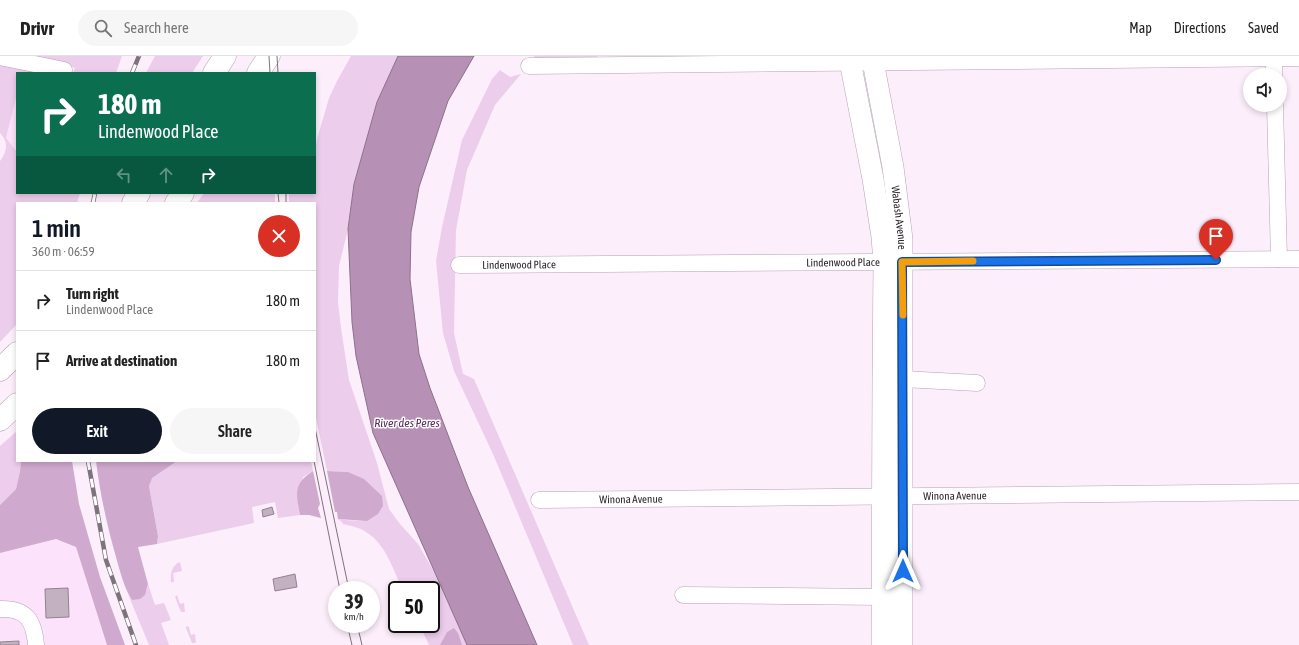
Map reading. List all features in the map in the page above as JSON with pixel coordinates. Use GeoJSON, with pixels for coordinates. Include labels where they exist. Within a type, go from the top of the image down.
{"type":"FeatureCollection","features":[{"type":"Feature","properties":{"kind":"highway"},"geometry":{"type":"LineString","coordinates":[[215,72],[224,56]]}},
{"type":"Feature","properties":{"kind":"highway"},"geometry":{"type":"LineString","coordinates":[[259,72],[268,56]]}},
{"type":"Feature","properties":{"kind":"highway"},"geometry":{"type":"LineString","coordinates":[[0,370],[16,354]]}},
{"type":"Feature","properties":{"kind":"highway"},"geometry":{"type":"LineString","coordinates":[[0,420],[16,405]]}},
{"type":"Feature","properties":{"kind":"main road","name":"Wabash Avenue"},"geometry":{"type":"LineString","coordinates":[[873,58],[893,167],[902,239],[893,262],[882,496],[882,645]]}},
{"type":"Feature","properties":{"kind":"main road","name":"Wabash Avenue"},"geometry":{"type":"LineString","coordinates":[[850,60],[873,179],[882,237],[893,262],[903,379],[902,645]]}},
{"type":"Feature","properties":{"kind":"street"},"geometry":{"type":"LineString","coordinates":[[0,57],[64,70]]}},
{"type":"Feature","properties":{"kind":"street"},"geometry":{"type":"LineString","coordinates":[[529,66],[850,60],[873,58],[1299,58]]}},
{"type":"Feature","properties":{"kind":"street"},"geometry":{"type":"LineString","coordinates":[[1274,58],[1274,68]]}},
{"type":"Feature","properties":{"kind":"street"},"geometry":{"type":"LineString","coordinates":[[1275,112],[1279,259]]}},
{"type":"Feature","properties":{"kind":"street","name":"Lindenwood Place"},"geometry":{"type":"LineString","coordinates":[[459,265],[1299,259]]}},
{"type":"Feature","properties":{"kind":"street"},"geometry":{"type":"LineString","coordinates":[[903,379],[977,383]]}},
{"type":"Feature","properties":{"kind":"street","name":"Winona Avenue"},"geometry":{"type":"LineString","coordinates":[[539,500],[1299,492]]}},
{"type":"Feature","properties":{"kind":"street"},"geometry":{"type":"LineString","coordinates":[[683,595],[882,597]]}},
{"type":"Feature","properties":{"kind":"street"},"geometry":{"type":"LineString","coordinates":[[0,609],[12,609],[24,613],[30,621],[36,645]]}},
{"type":"Feature","properties":{"kind":"shaded area"},"geometry":{"type":"Polygon","coordinates":[[[22,56],[122,56],[116,72],[73,72],[75,68],[22,56]]]}},
{"type":"Feature","properties":{"kind":"shaded area"},"geometry":{"type":"Polygon","coordinates":[[[155,56],[203,56],[193,72],[147,72],[155,56]]]}},
{"type":"Feature","properties":{"kind":"shaded area"},"geometry":{"type":"Polygon","coordinates":[[[351,56],[398,56],[377,102],[354,184],[348,229],[339,266],[338,302],[349,380],[377,463],[389,509],[418,544],[439,581],[399,581],[384,550],[379,543],[363,530],[343,524],[338,519],[358,521],[369,519],[379,512],[383,506],[348,472],[327,471],[316,418],[316,202],[289,202],[289,194],[316,194],[317,139],[329,98],[351,56]]]}},
{"type":"Feature","properties":{"kind":"shaded area"},"geometry":{"type":"Polygon","coordinates":[[[534,56],[597,56],[597,57],[535,58],[534,56]]]}},
{"type":"Feature","properties":{"kind":"shaded area"},"geometry":{"type":"Polygon","coordinates":[[[0,62],[42,72],[16,72],[16,98],[6,138],[16,151],[16,194],[80,194],[77,202],[16,202],[16,325],[0,342],[0,161],[5,151],[6,143],[0,133],[0,62]]]}},
{"type":"Feature","properties":{"kind":"shaded area"},"geometry":{"type":"Polygon","coordinates":[[[500,70],[510,77],[521,74],[495,105],[467,170],[456,230],[454,333],[463,374],[474,379],[589,645],[573,645],[493,454],[454,371],[443,333],[436,261],[442,227],[462,140],[492,79],[500,70]]]}},
{"type":"Feature","properties":{"kind":"shaded area"},"geometry":{"type":"Polygon","coordinates":[[[16,98],[16,152],[6,138],[16,98]]]}},
{"type":"Feature","properties":{"kind":"shaded area"},"geometry":{"type":"Polygon","coordinates":[[[203,194],[275,194],[275,202],[198,202],[203,194]]]}},
{"type":"Feature","properties":{"kind":"shaded area"},"geometry":{"type":"Polygon","coordinates":[[[16,432],[16,462],[21,462],[20,471],[16,489],[0,505],[0,446],[16,432]]]}},
{"type":"Feature","properties":{"kind":"shaded area"},"geometry":{"type":"Polygon","coordinates":[[[21,462],[72,462],[79,504],[100,577],[125,645],[107,645],[76,547],[56,539],[0,553],[0,505],[16,489],[21,462]]]}},
{"type":"Feature","properties":{"kind":"shaded area"},"geometry":{"type":"Polygon","coordinates":[[[96,462],[176,462],[152,478],[149,486],[158,536],[157,544],[138,547],[148,584],[145,595],[140,599],[132,600],[122,579],[107,521],[96,462]]]}},
{"type":"Feature","properties":{"kind":"shaded area"},"geometry":{"type":"Polygon","coordinates":[[[175,462],[311,462],[313,471],[303,477],[298,504],[300,515],[278,518],[275,502],[252,507],[254,523],[157,544],[158,536],[149,486],[151,478],[175,462]]]}},
{"type":"Feature","properties":{"kind":"shaded area"},"geometry":{"type":"Polygon","coordinates":[[[313,471],[320,504],[318,508],[321,518],[309,515],[300,515],[297,495],[299,485],[302,480],[313,471]]]}},
{"type":"Feature","properties":{"kind":"shaded area"},"geometry":{"type":"Polygon","coordinates":[[[327,471],[348,472],[364,479],[382,496],[383,506],[378,514],[367,521],[338,519],[337,512],[335,512],[327,471]]]}},
{"type":"Feature","properties":{"kind":"shaded area"},"geometry":{"type":"Polygon","coordinates":[[[57,539],[76,547],[107,645],[0,645],[0,553],[57,539]]]}},
{"type":"Feature","properties":{"kind":"shaded area"},"geometry":{"type":"Polygon","coordinates":[[[180,562],[182,571],[173,573],[174,582],[171,582],[172,570],[177,563],[180,562]]]}},
{"type":"Feature","properties":{"kind":"shaded area"},"geometry":{"type":"Polygon","coordinates":[[[148,584],[155,605],[164,603],[171,620],[161,623],[169,645],[149,645],[128,594],[132,600],[147,590],[148,584]]]}},
{"type":"Feature","properties":{"kind":"shaded area"},"geometry":{"type":"Polygon","coordinates":[[[440,584],[467,645],[429,645],[423,633],[440,633],[440,584]]]}},
{"type":"Feature","properties":{"kind":"shaded area"},"geometry":{"type":"Polygon","coordinates":[[[177,595],[180,604],[184,603],[185,612],[181,612],[175,597],[177,595]]]}},
{"type":"Feature","properties":{"kind":"shaded area"},"geometry":{"type":"Polygon","coordinates":[[[186,626],[189,627],[191,635],[195,634],[196,643],[192,643],[186,626]]]}},
{"type":"Feature","properties":{"kind":"shaded area"},"geometry":{"type":"Polygon","coordinates":[[[454,628],[458,633],[462,645],[440,645],[447,632],[454,628]]]}},
{"type":"Feature","properties":{"kind":"water","name":"River des Peres"},"geometry":{"type":"Polygon","coordinates":[[[398,56],[474,56],[448,101],[419,187],[411,232],[410,279],[419,354],[430,388],[468,487],[537,645],[467,645],[440,584],[440,581],[439,581],[373,433],[356,356],[352,322],[348,229],[354,184],[377,102],[398,56]]]}},
{"type":"Feature","properties":{"kind":"building"},"geometry":{"type":"Polygon","coordinates":[[[272,507],[274,514],[263,517],[262,510],[272,507]]]}},
{"type":"Feature","properties":{"kind":"building"},"geometry":{"type":"Polygon","coordinates":[[[295,574],[297,587],[275,591],[273,579],[295,574]]]}},
{"type":"Feature","properties":{"kind":"building"},"geometry":{"type":"Polygon","coordinates":[[[68,588],[69,617],[46,618],[45,589],[68,588]]]}},
{"type":"Feature","properties":{"kind":"building"},"geometry":{"type":"Polygon","coordinates":[[[19,641],[19,645],[0,645],[0,642],[19,641]]]}},
{"type":"Feature","properties":{"kind":"tram line"},"geometry":{"type":"LineString","coordinates":[[269,56],[270,72]]}},
{"type":"Feature","properties":{"kind":"tram line"},"geometry":{"type":"LineString","coordinates":[[277,56],[278,72]]}},
{"type":"Feature","properties":{"kind":"tram line"},"geometry":{"type":"LineString","coordinates":[[278,194],[279,202]]}},
{"type":"Feature","properties":{"kind":"tram line"},"geometry":{"type":"LineString","coordinates":[[286,194],[286,202]]}},
{"type":"Feature","properties":{"kind":"tram line"},"geometry":{"type":"LineString","coordinates":[[316,433],[347,581]]}},
{"type":"Feature","properties":{"kind":"tram line"},"geometry":{"type":"LineString","coordinates":[[314,462],[338,581]]}},
{"type":"Feature","properties":{"kind":"tram line"},"geometry":{"type":"LineString","coordinates":[[349,633],[352,645]]}},
{"type":"Feature","properties":{"kind":"tram line"},"geometry":{"type":"LineString","coordinates":[[359,633],[362,645]]}},
{"type":"Feature","properties":{"kind":"railway"},"geometry":{"type":"LineString","coordinates":[[132,72],[139,56]]}},
{"type":"Feature","properties":{"kind":"railway"},"geometry":{"type":"LineString","coordinates":[[93,202],[95,194]]}},
{"type":"Feature","properties":{"kind":"railway"},"geometry":{"type":"LineString","coordinates":[[88,462],[106,560],[136,645]]}},
{"type":"Feature","properties":{"kind":"slow traffic"},"geometry":{"type":"LineString","coordinates":[[903,315],[902,262],[973,261]]}},
{"type":"Feature","properties":{"kind":"route"},"geometry":{"type":"LineString","coordinates":[[903,571],[902,262],[1216,260]]}}]}
